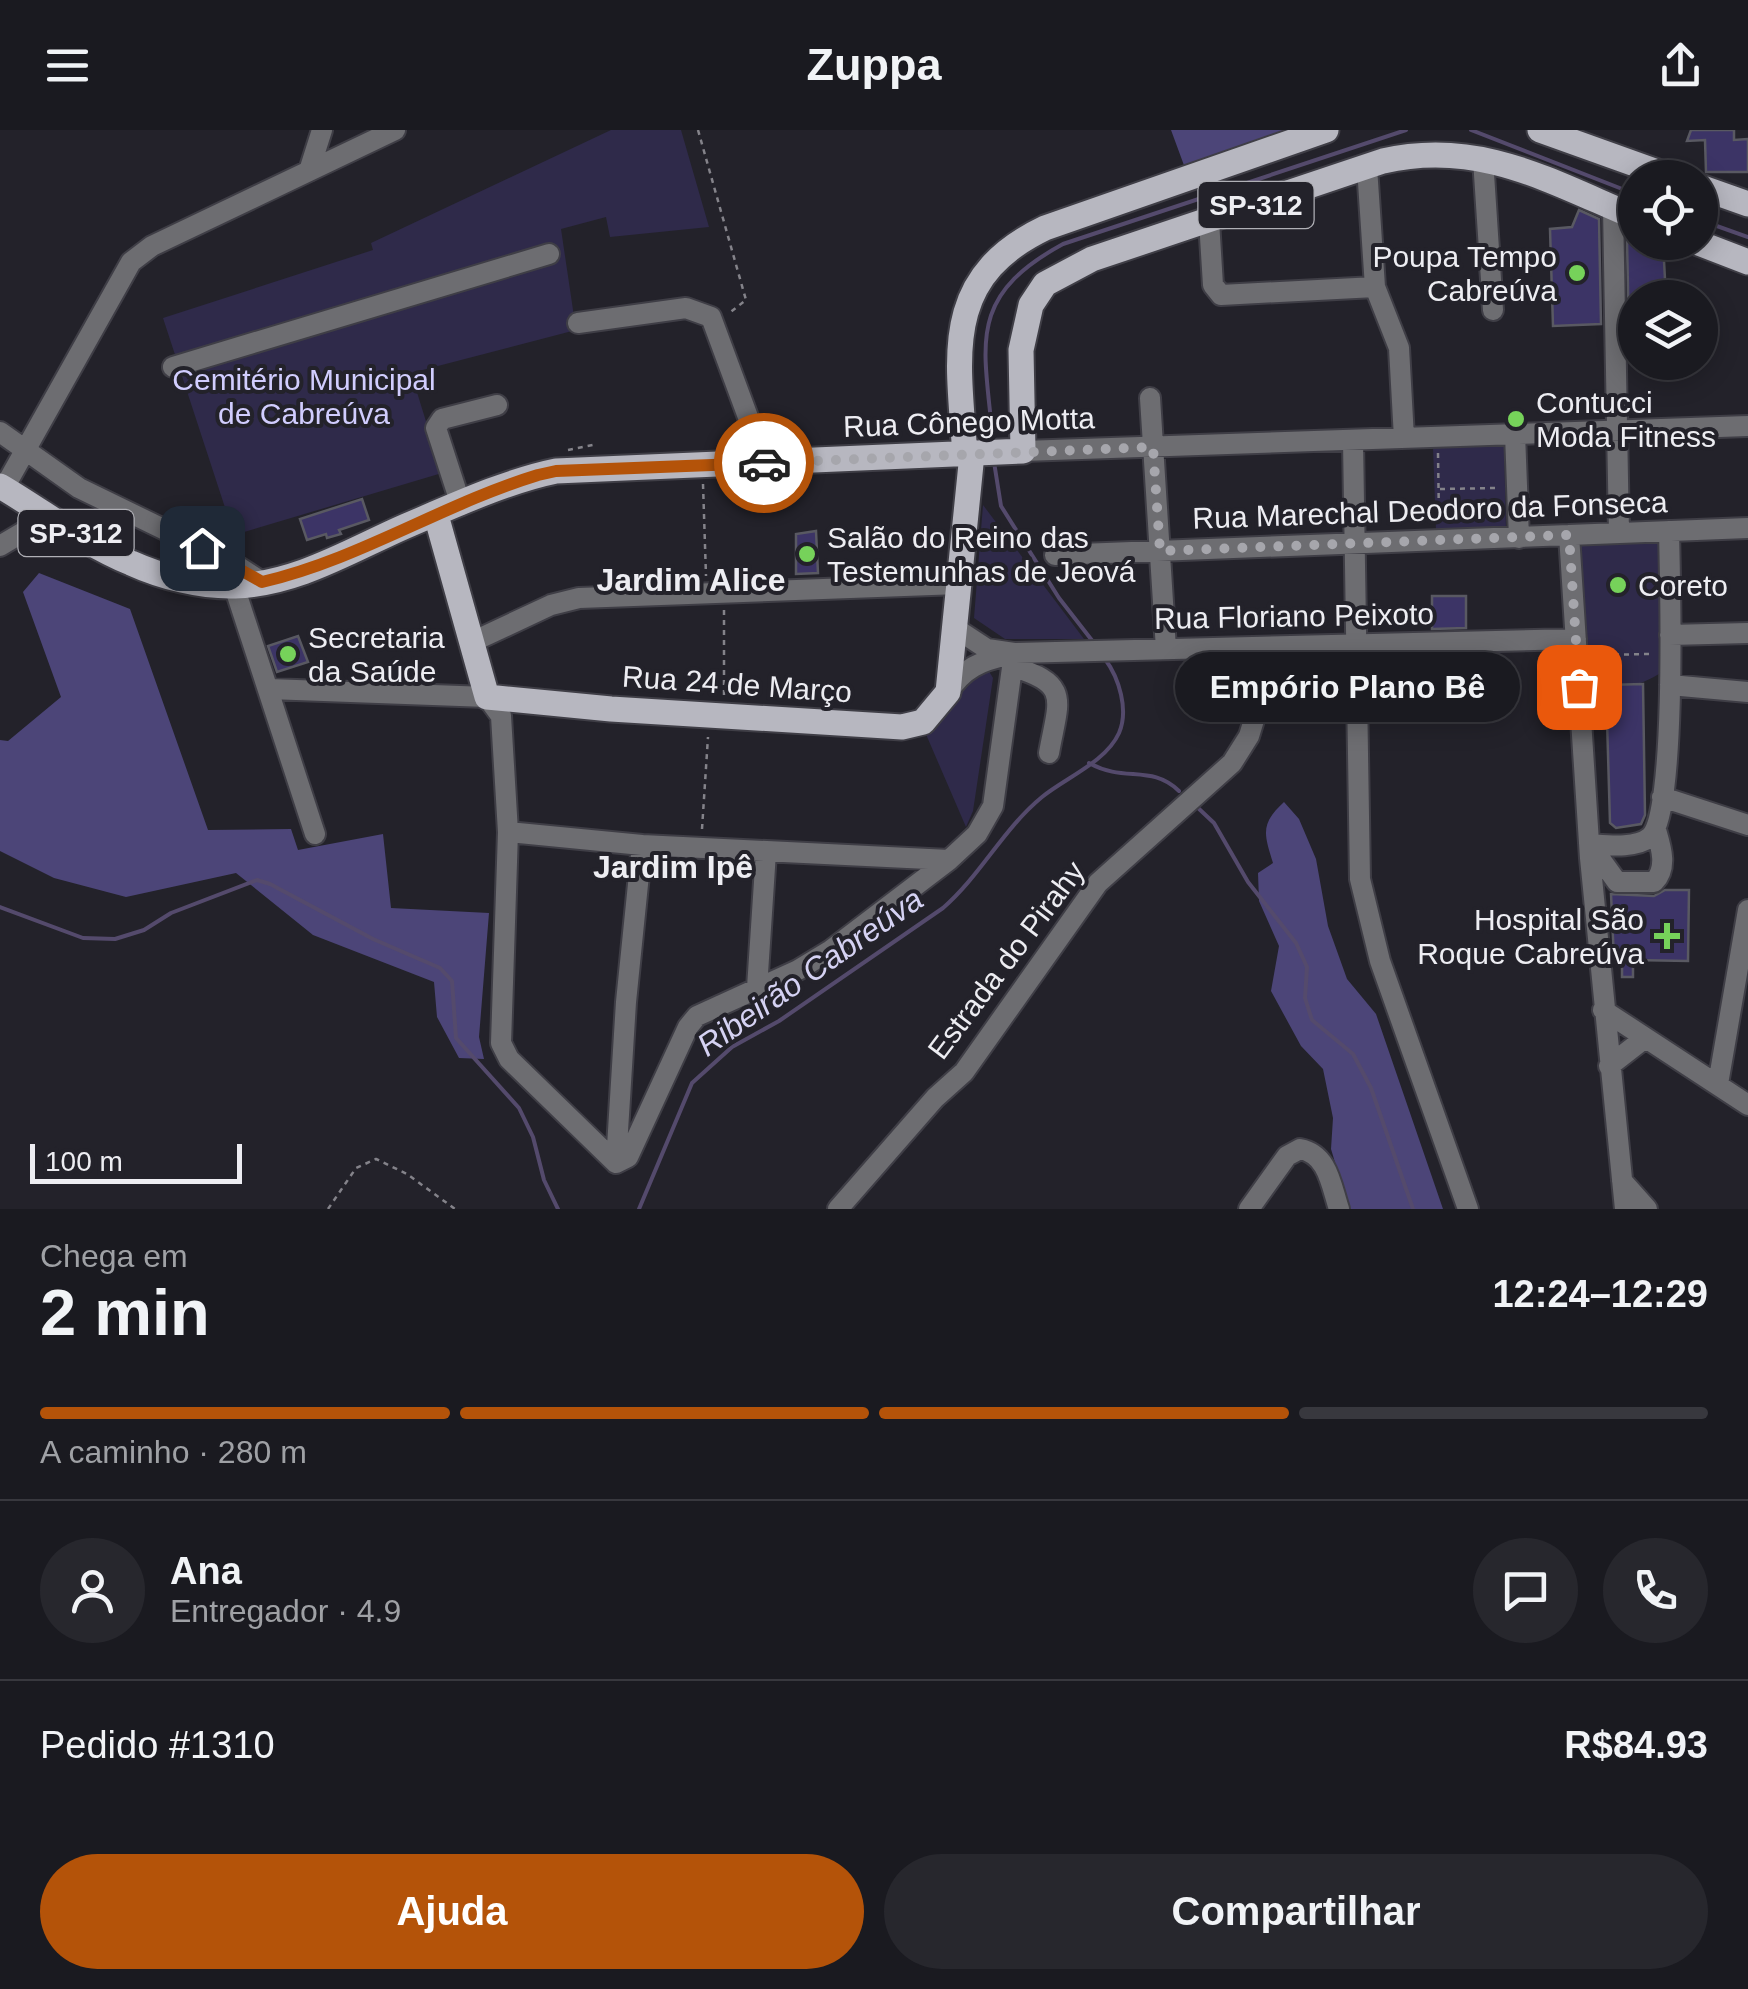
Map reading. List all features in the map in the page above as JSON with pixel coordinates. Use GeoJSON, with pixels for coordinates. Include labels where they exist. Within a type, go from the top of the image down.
{"type":"FeatureCollection","features":[{"type":"Feature","properties":{"kind":"main road","name":"SP-312"},"geometry":{"type":"LineString","coordinates":[[990,453],[961,348],[966,308],[982,276],[1004,252],[1046,228],[1326,130]]}},
{"type":"Feature","properties":{"kind":"main road"},"geometry":{"type":"LineString","coordinates":[[1540,130],[1624,160]]}},
{"type":"Feature","properties":{"kind":"main road","name":"SP-312"},"geometry":{"type":"LineString","coordinates":[[990,453],[1031,305],[1046,284],[1092,259],[1392,159],[1425,154],[1462,154],[1510,165],[1618,210]]}},
{"type":"Feature","properties":{"kind":"main road"},"geometry":{"type":"LineString","coordinates":[[1718,193],[1748,204]]}},
{"type":"Feature","properties":{"kind":"main road"},"geometry":{"type":"LineString","coordinates":[[1718,250],[1748,262]]}},
{"type":"Feature","properties":{"kind":"main road","name":"Rua Cônego Motta"},"geometry":{"type":"LineString","coordinates":[[45,514],[110,554],[155,572],[234,586],[317,568],[521,480],[556,471],[990,453]]}},
{"type":"Feature","properties":{"kind":"main road","name":"Rua 24 de Março"},"geometry":{"type":"LineString","coordinates":[[488,697],[902,727],[923,722],[948,692],[960,663],[955,628],[959,584],[990,453]]}},
{"type":"Feature","properties":{"kind":"main road","name":"SP-312"},"geometry":{"type":"LineString","coordinates":[[2,487],[45,514]]}},
{"type":"Feature","properties":{"kind":"main road"},"geometry":{"type":"LineString","coordinates":[[436,515],[488,697]]}},
{"type":"Feature","properties":{"kind":"street"},"geometry":{"type":"LineString","coordinates":[[309,171],[322,130]]}},
{"type":"Feature","properties":{"kind":"street"},"geometry":{"type":"LineString","coordinates":[[2,487],[27,450],[131,262],[152,246],[395,130]]}},
{"type":"Feature","properties":{"kind":"street"},"geometry":{"type":"LineString","coordinates":[[1483,159],[1492,310]]}},
{"type":"Feature","properties":{"kind":"street"},"geometry":{"type":"LineString","coordinates":[[1368,167],[1375,287],[1399,348],[1404,438]]}},
{"type":"Feature","properties":{"kind":"street"},"geometry":{"type":"LineString","coordinates":[[1210,221],[1214,285],[1221,295],[1375,287]]}},
{"type":"Feature","properties":{"kind":"street"},"geometry":{"type":"LineString","coordinates":[[173,368],[548,254]]}},
{"type":"Feature","properties":{"kind":"street"},"geometry":{"type":"LineString","coordinates":[[1619,533],[1617,430],[1622,260]]}},
{"type":"Feature","properties":{"kind":"street"},"geometry":{"type":"LineString","coordinates":[[578,323],[686,308],[704,312],[715,324],[765,462]]}},
{"type":"Feature","properties":{"kind":"street"},"geometry":{"type":"LineString","coordinates":[[1150,398],[1166,649]]}},
{"type":"Feature","properties":{"kind":"street"},"geometry":{"type":"LineString","coordinates":[[461,505],[437,423],[497,404]]}},
{"type":"Feature","properties":{"kind":"street","name":"Rua Cônego Motta"},"geometry":{"type":"LineString","coordinates":[[990,453],[1748,426]]}},
{"type":"Feature","properties":{"kind":"street"},"geometry":{"type":"LineString","coordinates":[[0,432],[79,488],[231,562],[262,582]]}},
{"type":"Feature","properties":{"kind":"street"},"geometry":{"type":"LineString","coordinates":[[1516,434],[1519,538]]}},
{"type":"Feature","properties":{"kind":"street"},"geometry":{"type":"LineString","coordinates":[[1353,440],[1360,878],[1380,961],[1468,1209]]}},
{"type":"Feature","properties":{"kind":"street"},"geometry":{"type":"LineString","coordinates":[[0,546],[26,532],[45,514]]}},
{"type":"Feature","properties":{"kind":"street","name":"Rua Marechal Deodoro da Fonseca"},"geometry":{"type":"LineString","coordinates":[[1055,555],[1748,528]]}},
{"type":"Feature","properties":{"kind":"street"},"geometry":{"type":"LineString","coordinates":[[1590,844],[1617,882],[1654,882],[1662,872],[1656,830],[1670,685],[1670,531]]}},
{"type":"Feature","properties":{"kind":"street"},"geometry":{"type":"LineString","coordinates":[[1569,535],[1603,1010],[1625,1209]]}},
{"type":"Feature","properties":{"kind":"street"},"geometry":{"type":"LineString","coordinates":[[472,642],[563,600],[959,584]]}},
{"type":"Feature","properties":{"kind":"street"},"geometry":{"type":"LineString","coordinates":[[234,586],[315,834]]}},
{"type":"Feature","properties":{"kind":"street"},"geometry":{"type":"LineString","coordinates":[[955,628],[1049,680],[1055,688],[1056,714],[1049,753]]}},
{"type":"Feature","properties":{"kind":"street"},"geometry":{"type":"LineString","coordinates":[[1671,645],[1748,633]]}},
{"type":"Feature","properties":{"kind":"street","name":"Rua Floriano Peixoto"},"geometry":{"type":"LineString","coordinates":[[1014,660],[1086,652],[1355,644],[1577,647]]}},
{"type":"Feature","properties":{"kind":"street","name":"Estrada do Pirahy"},"geometry":{"type":"LineString","coordinates":[[838,1209],[935,1098],[964,1072],[1098,882],[1232,763],[1250,736],[1272,647]]}},
{"type":"Feature","properties":{"kind":"street"},"geometry":{"type":"LineString","coordinates":[[960,663],[1014,660]]}},
{"type":"Feature","properties":{"kind":"street"},"geometry":{"type":"LineString","coordinates":[[616,1164],[628,1157],[696,1016],[798,970],[831,950],[977,834],[993,806],[1014,660]]}},
{"type":"Feature","properties":{"kind":"street"},"geometry":{"type":"LineString","coordinates":[[1670,685],[1748,692]]}},
{"type":"Feature","properties":{"kind":"street","name":"Rua 24 de Março"},"geometry":{"type":"LineString","coordinates":[[269,689],[488,697]]}},
{"type":"Feature","properties":{"kind":"street"},"geometry":{"type":"LineString","coordinates":[[488,697],[500,716],[508,832],[501,1043],[509,1059],[616,1164]]}},
{"type":"Feature","properties":{"kind":"street"},"geometry":{"type":"LineString","coordinates":[[1662,798],[1748,825]]}},
{"type":"Feature","properties":{"kind":"street"},"geometry":{"type":"LineString","coordinates":[[1590,844],[1642,841],[1656,830]]}},
{"type":"Feature","properties":{"kind":"street"},"geometry":{"type":"LineString","coordinates":[[508,832],[642,845],[949,860]]}},
{"type":"Feature","properties":{"kind":"street"},"geometry":{"type":"LineString","coordinates":[[616,1164],[626,1002],[642,845]]}},
{"type":"Feature","properties":{"kind":"street"},"geometry":{"type":"LineString","coordinates":[[757,988],[766,852]]}},
{"type":"Feature","properties":{"kind":"street"},"geometry":{"type":"LineString","coordinates":[[1718,1084],[1746,944],[1748,910]]}},
{"type":"Feature","properties":{"kind":"street"},"geometry":{"type":"LineString","coordinates":[[1603,1010],[1748,1106]]}},
{"type":"Feature","properties":{"kind":"street"},"geometry":{"type":"LineString","coordinates":[[1609,1066],[1645,1038]]}},
{"type":"Feature","properties":{"kind":"street"},"geometry":{"type":"LineString","coordinates":[[1249,1209],[1287,1156],[1300,1148],[1312,1151],[1324,1164],[1339,1209]]}},
{"type":"Feature","properties":{"kind":"street"},"geometry":{"type":"LineString","coordinates":[[1622,1181],[1647,1209]]}},
{"type":"Feature","properties":{"kind":"path"},"geometry":{"type":"LineString","coordinates":[[698,130],[746,300],[715,324]]}},
{"type":"Feature","properties":{"kind":"path"},"geometry":{"type":"LineString","coordinates":[[1438,436],[1439,540]]}},
{"type":"Feature","properties":{"kind":"path"},"geometry":{"type":"LineString","coordinates":[[700,848],[716,716],[715,593],[703,465]]}},
{"type":"Feature","properties":{"kind":"path"},"geometry":{"type":"LineString","coordinates":[[1439,490],[1518,488]]}},
{"type":"Feature","properties":{"kind":"path"},"geometry":{"type":"LineString","coordinates":[[1577,647],[1671,645]]}},
{"type":"Feature","properties":{"kind":"path"},"geometry":{"type":"LineString","coordinates":[[328,1209],[356,1168],[376,1159],[407,1174],[455,1209]]}},
{"type":"Feature","properties":{"kind":"green space","name":"Cemitério Municipal de Cabreúva"},"geometry":{"type":"Polygon","coordinates":[[[611,130],[681,130],[709,227],[610,237],[606,217],[561,229],[576,330],[411,373],[442,473],[234,535],[163,318],[373,250],[371,243],[611,130]]]}},
{"type":"Feature","properties":{"kind":"green space"},"geometry":{"type":"Polygon","coordinates":[[[1504,445],[1506,529],[1436,531],[1433,447],[1504,445]]]}},
{"type":"Feature","properties":{"kind":"green space"},"geometry":{"type":"Polygon","coordinates":[[[983,505],[1084,639],[1005,639],[974,618],[983,505]]]}},
{"type":"Feature","properties":{"kind":"green space"},"geometry":{"type":"Polygon","coordinates":[[[1659,541],[1664,671],[1626,686],[1607,683],[1588,672],[1578,551],[1584,543],[1659,541]]]}},
{"type":"Feature","properties":{"kind":"green space"},"geometry":{"type":"Polygon","coordinates":[[[987,668],[993,678],[973,811],[966,827],[925,732],[961,684],[987,668]]]}},
{"type":"Feature","properties":{"kind":"shaded area"},"geometry":{"type":"Polygon","coordinates":[[[1171,130],[1296,130],[1185,168],[1171,130]]]}},
{"type":"Feature","properties":{"kind":"shaded area"},"geometry":{"type":"Polygon","coordinates":[[[39,573],[130,609],[208,830],[291,829],[298,850],[383,834],[391,908],[489,913],[479,1037],[484,1059],[459,1058],[437,1017],[434,982],[313,935],[236,873],[126,897],[54,878],[0,851],[0,740],[8,741],[61,697],[23,592],[39,573]]]}},
{"type":"Feature","properties":{"kind":"shaded area"},"geometry":{"type":"Polygon","coordinates":[[[1284,802],[1299,819],[1316,859],[1328,926],[1347,979],[1376,1014],[1443,1209],[1349,1209],[1331,1149],[1333,1118],[1323,1069],[1301,1046],[1271,991],[1279,946],[1259,901],[1258,873],[1273,863],[1266,830],[1284,802]]]}},
{"type":"Feature","properties":{"kind":"building"},"geometry":{"type":"Polygon","coordinates":[[[1691,130],[1734,130],[1734,140],[1748,139],[1748,172],[1718,172],[1718,160],[1706,160],[1705,140],[1687,141],[1691,130]]]}},
{"type":"Feature","properties":{"kind":"building"},"geometry":{"type":"Polygon","coordinates":[[[1579,210],[1599,219],[1601,324],[1553,326],[1550,229],[1572,227],[1579,210]]]}},
{"type":"Feature","properties":{"kind":"building"},"geometry":{"type":"Polygon","coordinates":[[[1627,260],[1664,260],[1665,280],[1628,280],[1627,260]]]}},
{"type":"Feature","properties":{"kind":"building"},"geometry":{"type":"Polygon","coordinates":[[[362,499],[369,520],[339,530],[341,534],[307,540],[300,519],[362,499]]]}},
{"type":"Feature","properties":{"kind":"building","name":"Salão do Reino das Testemunhas de Jeová"},"geometry":{"type":"Polygon","coordinates":[[[816,531],[818,573],[796,574],[796,534],[816,531]]]}},
{"type":"Feature","properties":{"kind":"building"},"geometry":{"type":"Polygon","coordinates":[[[1432,596],[1466,596],[1466,628],[1432,629],[1432,596]]]}},
{"type":"Feature","properties":{"kind":"building","name":"Secretaria da Saúde"},"geometry":{"type":"Polygon","coordinates":[[[298,636],[308,662],[277,672],[268,646],[298,636]]]}},
{"type":"Feature","properties":{"kind":"building"},"geometry":{"type":"Polygon","coordinates":[[[1643,684],[1645,815],[1641,824],[1616,828],[1610,823],[1606,685],[1643,684]]]}},
{"type":"Feature","properties":{"kind":"building"},"geometry":{"type":"Polygon","coordinates":[[[1665,890],[1689,890],[1688,961],[1633,960],[1633,977],[1622,977],[1622,961],[1614,960],[1611,894],[1654,896],[1665,890]]]}},
{"type":"Feature","properties":{"kind":"waterway","name":"Ribeirão Cabreúva"},"geometry":{"type":"LineString","coordinates":[[993,442],[987,378],[988,327],[995,305],[1009,284],[1031,264],[1063,244],[1406,130]]}},
{"type":"Feature","properties":{"kind":"waterway","name":"Ribeirão Cabreúva"},"geometry":{"type":"LineString","coordinates":[[1471,130],[1618,187]]}},
{"type":"Feature","properties":{"kind":"waterway","name":"Ribeirão Cabreúva"},"geometry":{"type":"LineString","coordinates":[[1718,226],[1748,237]]}},
{"type":"Feature","properties":{"kind":"waterway","name":"Ribeirão Cabreúva"},"geometry":{"type":"LineString","coordinates":[[994,462],[1001,506],[1059,598],[1094,643]]}},
{"type":"Feature","properties":{"kind":"waterway","name":"Ribeirão Cabreúva"},"geometry":{"type":"LineString","coordinates":[[639,1209],[692,1083],[732,1047],[779,1021],[943,908],[1028,810],[1105,753],[1119,733],[1123,714],[1118,685],[1105,659]]}},
{"type":"Feature","properties":{"kind":"waterway"},"geometry":{"type":"LineString","coordinates":[[1089,763],[1114,772],[1158,778],[1179,791]]}},
{"type":"Feature","properties":{"kind":"waterway"},"geometry":{"type":"LineString","coordinates":[[1197,807],[1214,823],[1248,882],[1296,943],[1307,967],[1305,998],[1312,1020],[1353,1054],[1371,1088],[1413,1209]]}},
{"type":"Feature","properties":{"kind":"waterway","name":"Ribeirão Cabreúva"},"geometry":{"type":"LineString","coordinates":[[0,907],[83,938],[115,939],[257,880],[440,968],[452,981],[456,1038],[519,1108],[558,1209]]}},
{"type":"Feature","properties":{"kind":"way so far"},"geometry":{"type":"LineString","coordinates":[[764,463],[1153,447],[1160,551],[1569,535],[1579,687]]}},
{"type":"Feature","properties":{"kind":"place","name":"Poupa Tempo Cabreúva"},"geometry":{"type":"Point","coordinates":[1577,273]}},
{"type":"Feature","properties":{"kind":"place","name":"Contucci Moda Fitness"},"geometry":{"type":"Point","coordinates":[1516,419]}},
{"type":"Feature","properties":{"kind":"place","name":"Salão do Reino das Testemunhas de Jeová"},"geometry":{"type":"Point","coordinates":[807,554]}},
{"type":"Feature","properties":{"kind":"place","name":"Coreto"},"geometry":{"type":"Point","coordinates":[1618,585]}},
{"type":"Feature","properties":{"kind":"place","name":"Secretaria da Saúde"},"geometry":{"type":"Point","coordinates":[288,654]}},
{"type":"Feature","properties":{"kind":"place","name":"Empório Plano Bê"},"geometry":{"type":"Point","coordinates":[1579,687]}},
{"type":"Feature","properties":{"kind":"place","name":"Hospital São Roque Cabreúva"},"geometry":{"type":"Point","coordinates":[1667,936]}},
{"type":"Feature","properties":{"kind":"district","name":"Jardim Alice"},"geometry":{"type":"Point","coordinates":[691,580]}},
{"type":"Feature","properties":{"kind":"district","name":"Jardim Ipê"},"geometry":{"type":"Point","coordinates":[673,867]}},
{"type":"Feature","properties":{"kind":"route"},"geometry":{"type":"LineString","coordinates":[[202,548],[262,582],[317,568],[406,526],[538,475],[556,471],[764,463]]}}]}
